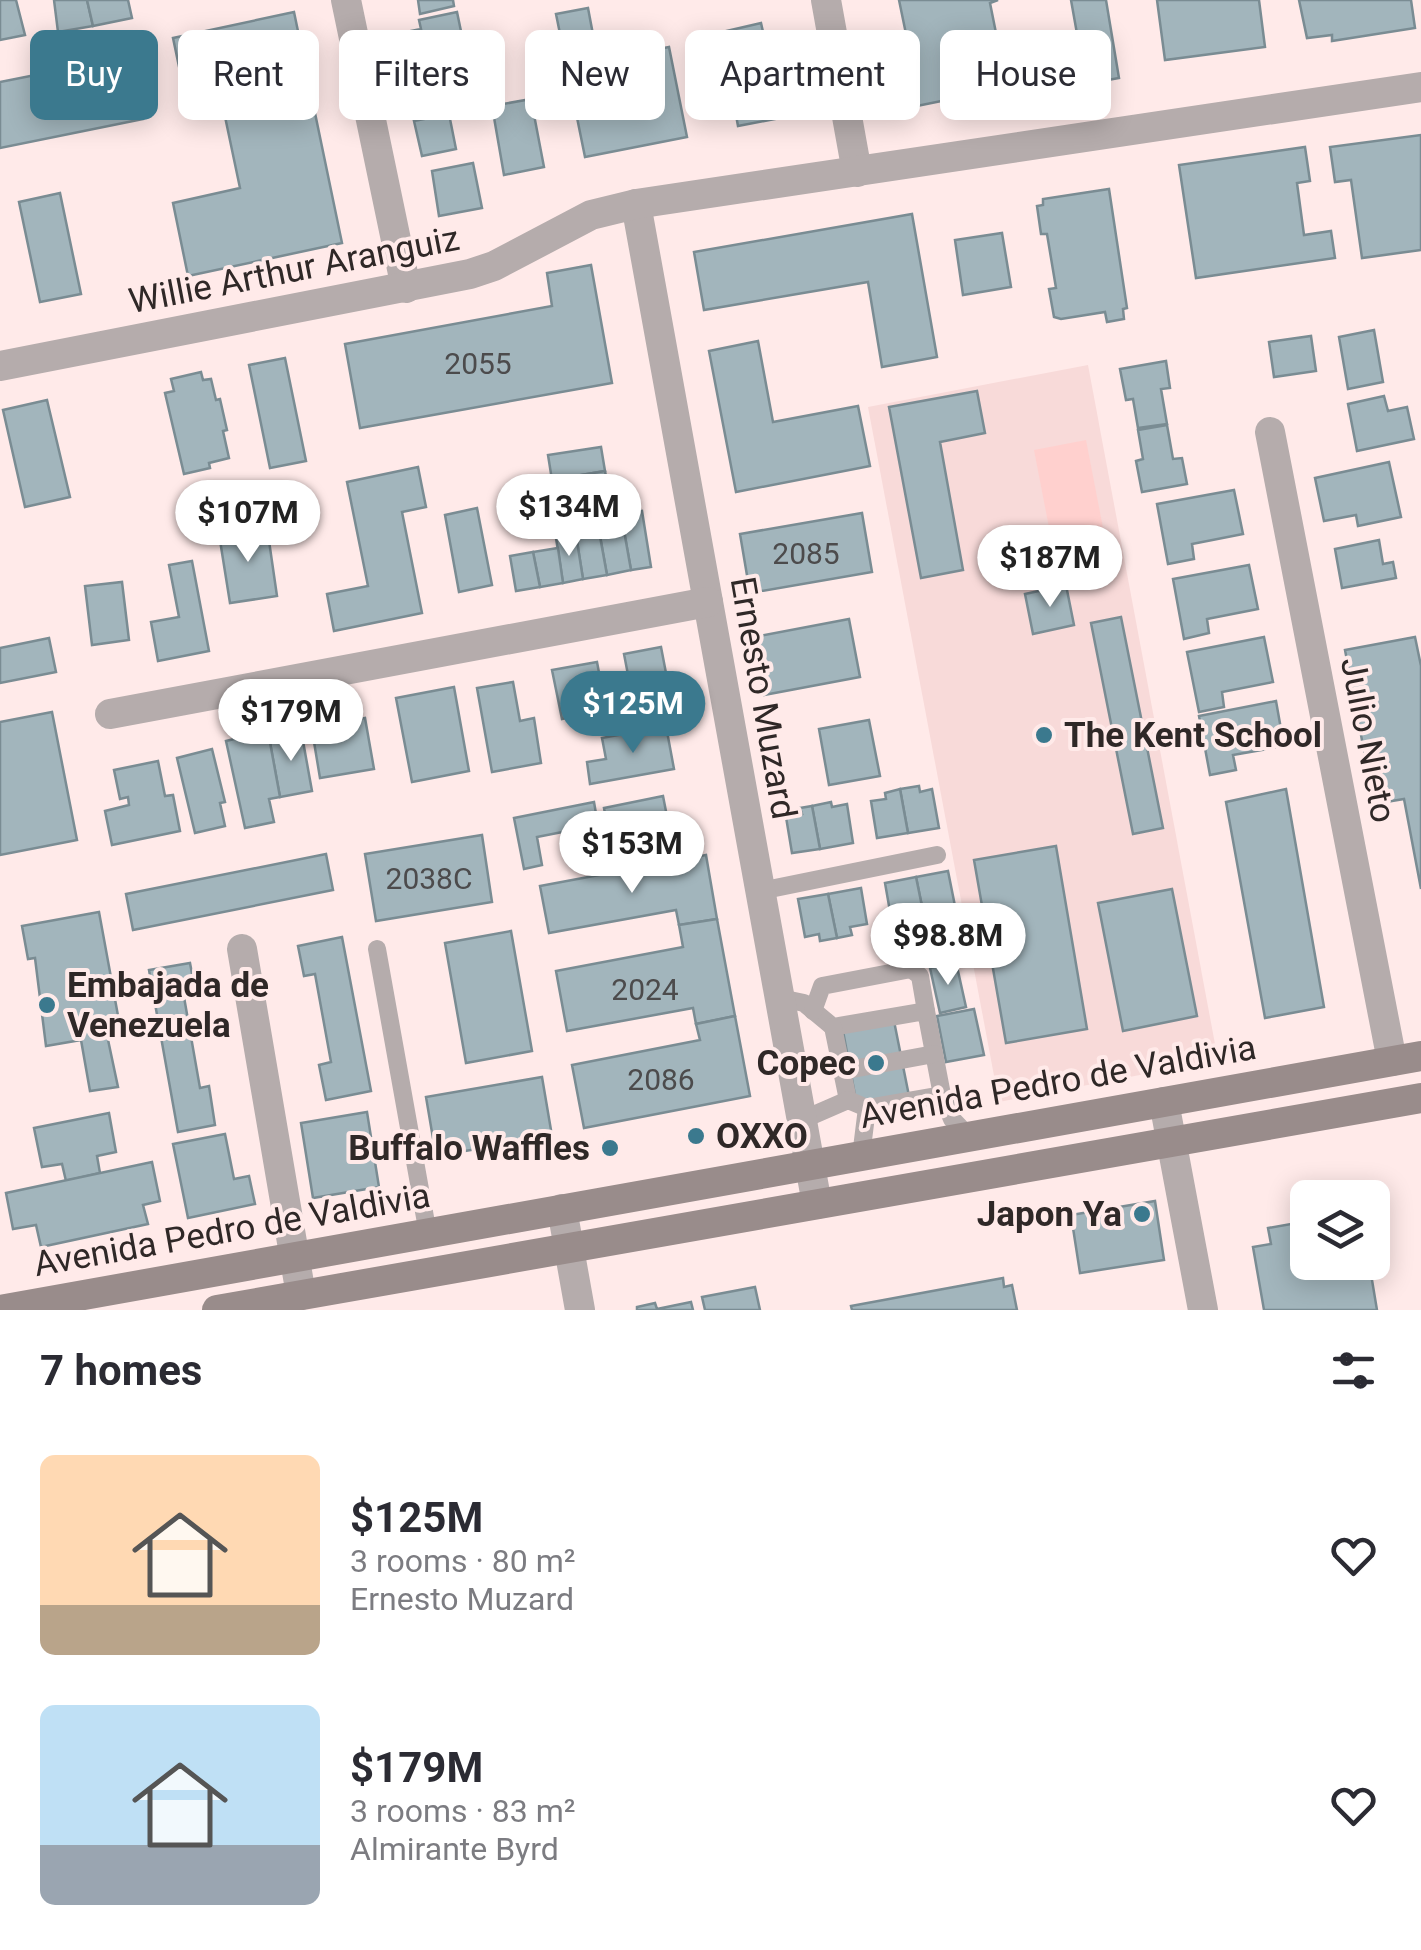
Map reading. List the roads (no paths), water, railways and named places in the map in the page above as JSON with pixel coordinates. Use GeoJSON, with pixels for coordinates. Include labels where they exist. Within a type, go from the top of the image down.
{"type":"FeatureCollection","features":[{"type":"Feature","properties":{"kind":"main road","name":"Avenida Pedro de Valdivia"},"geometry":{"type":"LineString","coordinates":[[0,1310],[1407,1058]]}},
{"type":"Feature","properties":{"kind":"main road"},"geometry":{"type":"LineString","coordinates":[[228,1309],[1421,1098]]}},
{"type":"Feature","properties":{"kind":"street"},"geometry":{"type":"LineString","coordinates":[[346,0],[406,288]]}},
{"type":"Feature","properties":{"kind":"street"},"geometry":{"type":"LineString","coordinates":[[826,0],[856,172]]}},
{"type":"Feature","properties":{"kind":"street","name":"Willie Arthur Aranguiz"},"geometry":{"type":"LineString","coordinates":[[0,366],[406,288],[494,266],[591,215],[636,204],[1421,87]]}},
{"type":"Feature","properties":{"kind":"street","name":"Ernesto Muzard"},"geometry":{"type":"LineString","coordinates":[[636,204],[817,1204]]}},
{"type":"Feature","properties":{"kind":"street","name":"Julio Nieto"},"geometry":{"type":"LineString","coordinates":[[1270,432],[1407,1058]]}},
{"type":"Feature","properties":{"kind":"street"},"geometry":{"type":"LineString","coordinates":[[110,714],[708,602]]}},
{"type":"Feature","properties":{"kind":"street"},"geometry":{"type":"LineString","coordinates":[[242,949],[301,1295]]}},
{"type":"Feature","properties":{"kind":"street"},"geometry":{"type":"LineString","coordinates":[[1164,1102],[1203,1310]]}},
{"type":"Feature","properties":{"kind":"street"},"geometry":{"type":"LineString","coordinates":[[562,1209],[580,1310]]}},
{"type":"Feature","properties":{"kind":"lane"},"geometry":{"type":"LineString","coordinates":[[760,890],[938,855]]}},
{"type":"Feature","properties":{"kind":"lane"},"geometry":{"type":"LineString","coordinates":[[377,949],[428,1234]]}},
{"type":"Feature","properties":{"kind":"lane"},"geometry":{"type":"LineString","coordinates":[[813,1011],[822,986],[911,969],[920,976],[942,1096],[952,1120],[969,1137]]}},
{"type":"Feature","properties":{"kind":"lane"},"geometry":{"type":"LineString","coordinates":[[780,998],[804,1004],[833,1027],[848,1100]]}},
{"type":"Feature","properties":{"kind":"lane"},"geometry":{"type":"LineString","coordinates":[[833,1027],[926,1011]]}},
{"type":"Feature","properties":{"kind":"lane"},"geometry":{"type":"LineString","coordinates":[[842,1071],[934,1054]]}},
{"type":"Feature","properties":{"kind":"lane"},"geometry":{"type":"LineString","coordinates":[[802,1120],[848,1100],[867,1108],[942,1096]]}},
{"type":"Feature","properties":{"kind":"lane"},"geometry":{"type":"LineString","coordinates":[[861,1156],[867,1108]]}},
{"type":"Feature","properties":{"kind":"place","name":"The Kent School"},"geometry":{"type":"Point","coordinates":[1044,735]}},
{"type":"Feature","properties":{"kind":"place","name":"Embajada de Venezuela"},"geometry":{"type":"Point","coordinates":[47,1005]}},
{"type":"Feature","properties":{"kind":"place","name":"Copec"},"geometry":{"type":"Point","coordinates":[876,1063]}},
{"type":"Feature","properties":{"kind":"place","name":"OXXO"},"geometry":{"type":"Point","coordinates":[696,1136]}},
{"type":"Feature","properties":{"kind":"place","name":"Buffalo Waffles"},"geometry":{"type":"Point","coordinates":[610,1148]}},
{"type":"Feature","properties":{"kind":"place","name":"Japon Ya"},"geometry":{"type":"Point","coordinates":[1142,1214]}}]}
